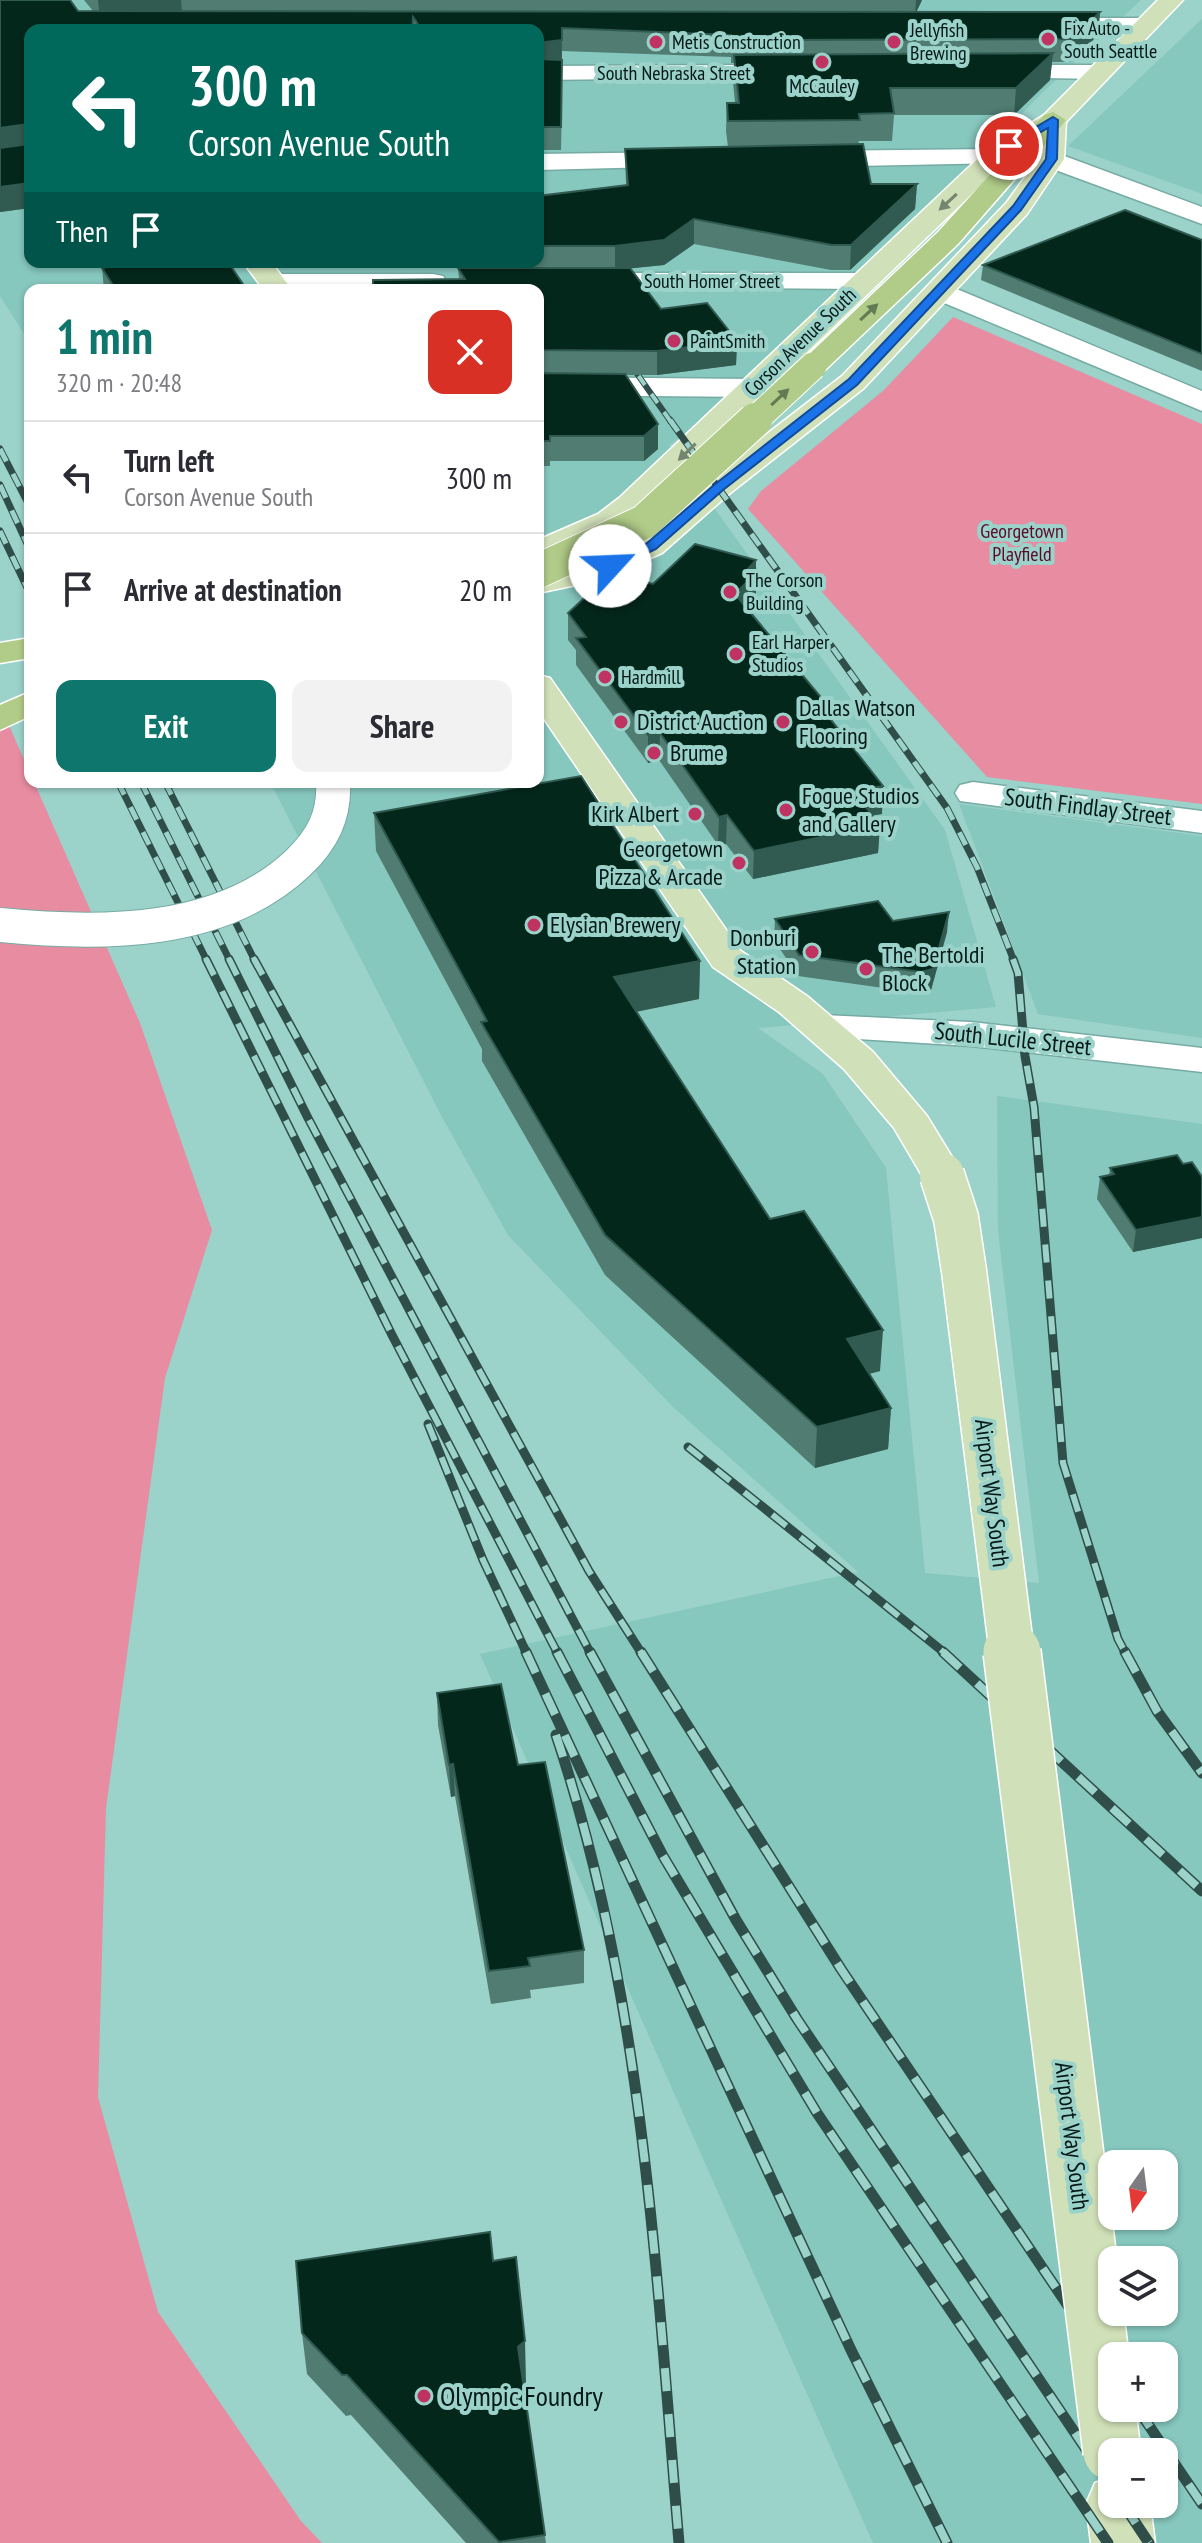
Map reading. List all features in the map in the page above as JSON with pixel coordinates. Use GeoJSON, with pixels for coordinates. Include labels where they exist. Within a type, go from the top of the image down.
{"type":"FeatureCollection","features":[{"type":"Feature","properties":{"kind":"highway"},"geometry":{"type":"LineString","coordinates":[[544,568],[615,537],[666,504],[948,238],[1053,120]]}},
{"type":"Feature","properties":{"kind":"highway"},"geometry":{"type":"LineString","coordinates":[[0,653],[24,649]]}},
{"type":"Feature","properties":{"kind":"highway"},"geometry":{"type":"LineString","coordinates":[[0,719],[24,705]]}},
{"type":"Feature","properties":{"kind":"main road","name":"Corson Avenue South"},"geometry":{"type":"LineString","coordinates":[[544,549],[609,521],[754,388],[995,157],[1053,120],[1171,0]]}},
{"type":"Feature","properties":{"kind":"main road"},"geometry":{"type":"LineString","coordinates":[[544,582],[588,573],[651,546],[853,382],[1017,208],[1051,159],[1053,120]]}},
{"type":"Feature","properties":{"kind":"main road"},"geometry":{"type":"LineString","coordinates":[[719,420],[786,435]]}},
{"type":"Feature","properties":{"kind":"main road","name":"Airport Way South"},"geometry":{"type":"LineString","coordinates":[[544,694],[727,959],[745,976],[771,989],[823,1027],[875,1073],[900,1103],[942,1175],[956,1218],[1110,2438]]}},
{"type":"Feature","properties":{"kind":"main road"},"geometry":{"type":"LineString","coordinates":[[1120,2518],[1123,2543]]}},
{"type":"Feature","properties":{"kind":"street"},"geometry":{"type":"LineString","coordinates":[[1009,25],[1146,25]]}},
{"type":"Feature","properties":{"kind":"street","name":"South Nebraska Street"},"geometry":{"type":"LineString","coordinates":[[544,73],[809,72]]}},
{"type":"Feature","properties":{"kind":"street"},"geometry":{"type":"LineString","coordinates":[[970,72],[1098,72]]}},
{"type":"Feature","properties":{"kind":"street"},"geometry":{"type":"LineString","coordinates":[[784,159],[995,157]]}},
{"type":"Feature","properties":{"kind":"street"},"geometry":{"type":"LineString","coordinates":[[1051,159],[1202,216]]}},
{"type":"Feature","properties":{"kind":"street"},"geometry":{"type":"LineString","coordinates":[[544,162],[709,160]]}},
{"type":"Feature","properties":{"kind":"street"},"geometry":{"type":"LineString","coordinates":[[269,278],[465,282]]}},
{"type":"Feature","properties":{"kind":"street","name":"South Homer Street"},"geometry":{"type":"LineString","coordinates":[[553,281],[863,281]]}},
{"type":"Feature","properties":{"kind":"street"},"geometry":{"type":"LineString","coordinates":[[940,291],[1202,402]]}},
{"type":"Feature","properties":{"kind":"street"},"geometry":{"type":"LineString","coordinates":[[544,386],[754,388]]}},
{"type":"Feature","properties":{"kind":"street"},"geometry":{"type":"LineString","coordinates":[[0,925],[78,931],[138,927],[212,911],[253,895],[302,862],[317,843],[330,822],[335,803],[334,788]]}},
{"type":"Feature","properties":{"kind":"street","name":"South Findlay Street"},"geometry":{"type":"LineString","coordinates":[[973,793],[1202,822]]}},
{"type":"Feature","properties":{"kind":"street","name":"South Lucile Street"},"geometry":{"type":"LineString","coordinates":[[823,1027],[971,1034],[1202,1060]]}},
{"type":"Feature","properties":{"kind":"shaded area"},"geometry":{"type":"Polygon","coordinates":[[[0,0],[1141,0],[1041,94],[754,388],[669,445],[945,830],[996,1007],[758,1028],[823,1074],[886,1168],[925,1573],[1039,1583],[998,1230],[997,1096],[1202,1124],[1202,2543],[873,2543],[480,1654],[858,1572],[673,1407],[508,1235],[442,1117],[273,788],[544,788],[544,284],[24,284],[24,334],[0,296],[0,0]]]}},
{"type":"Feature","properties":{"kind":"shaded area"},"geometry":{"type":"Polygon","coordinates":[[[1202,19],[1202,194],[1068,146],[1202,19]]]}},
{"type":"Feature","properties":{"kind":"shaded area"},"geometry":{"type":"Polygon","coordinates":[[[959,804],[1202,836],[1202,1038],[1038,1014],[959,804]]]}},
{"type":"Feature","properties":{"kind":"green space","name":"Georgetown Playfield"},"geometry":{"type":"Polygon","coordinates":[[[953,317],[1202,424],[1202,804],[987,777],[748,509],[761,491],[884,390],[953,317]]]}},
{"type":"Feature","properties":{"kind":"green space"},"geometry":{"type":"Polygon","coordinates":[[[0,705],[24,759],[24,788],[37,788],[140,1023],[212,1230],[165,1378],[106,1808],[98,2097],[158,2312],[301,2521],[322,2543],[0,2543],[0,705]]]}},
{"type":"Feature","properties":{"kind":"building"},"geometry":{"type":"Polygon","coordinates":[[[0,0],[70,0],[78,11],[1100,12],[1072,39],[732,40],[731,35],[562,28],[562,40],[544,42],[544,24],[418,24],[413,17],[412,24],[24,24],[24,125],[0,128],[0,0]]]}},
{"type":"Feature","properties":{"kind":"building"},"geometry":{"type":"Polygon","coordinates":[[[1053,53],[1016,88],[890,88],[894,113],[859,114],[860,120],[728,121],[727,103],[739,103],[734,55],[1053,53]]]}},
{"type":"Feature","properties":{"kind":"building"},"geometry":{"type":"Polygon","coordinates":[[[544,59],[562,60],[561,127],[544,127],[544,59]]]}},
{"type":"Feature","properties":{"kind":"building"},"geometry":{"type":"Polygon","coordinates":[[[863,144],[871,184],[917,184],[851,245],[832,245],[694,219],[664,240],[615,246],[544,246],[544,195],[628,185],[625,149],[863,144]]]}},
{"type":"Feature","properties":{"kind":"building"},"geometry":{"type":"Polygon","coordinates":[[[24,145],[24,184],[0,187],[0,148],[24,145]]]}},
{"type":"Feature","properties":{"kind":"building"},"geometry":{"type":"Polygon","coordinates":[[[1125,210],[1202,240],[1202,354],[983,265],[1125,210]]]}},
{"type":"Feature","properties":{"kind":"building"},"geometry":{"type":"Polygon","coordinates":[[[102,268],[232,268],[243,284],[112,284],[102,268]]]}},
{"type":"Feature","properties":{"kind":"building"},"geometry":{"type":"Polygon","coordinates":[[[458,268],[630,268],[661,309],[707,303],[737,341],[657,351],[544,350],[544,284],[373,284],[373,280],[465,279],[458,268]]]}},
{"type":"Feature","properties":{"kind":"building"},"geometry":{"type":"Polygon","coordinates":[[[544,373],[625,374],[658,424],[644,436],[550,436],[550,441],[544,441],[544,373]]]}},
{"type":"Feature","properties":{"kind":"building"},"geometry":{"type":"Polygon","coordinates":[[[695,544],[756,560],[747,570],[757,572],[735,594],[824,701],[817,702],[883,786],[853,791],[880,825],[754,851],[727,815],[719,817],[660,733],[648,735],[576,638],[586,637],[568,613],[610,574],[653,584],[695,544]]]}},
{"type":"Feature","properties":{"kind":"building"},"geometry":{"type":"Polygon","coordinates":[[[581,776],[700,961],[614,977],[770,1219],[804,1211],[883,1330],[847,1339],[891,1408],[817,1427],[605,1235],[481,1022],[487,1021],[374,813],[514,788],[544,788],[544,783],[581,776]]]}},
{"type":"Feature","properties":{"kind":"building"},"geometry":{"type":"Polygon","coordinates":[[[878,901],[893,921],[949,912],[933,969],[921,972],[799,955],[775,919],[878,901]]]}},
{"type":"Feature","properties":{"kind":"building"},"geometry":{"type":"Polygon","coordinates":[[[1177,1155],[1183,1164],[1192,1162],[1202,1177],[1202,1217],[1136,1230],[1100,1177],[1114,1174],[1110,1168],[1177,1155]]]}},
{"type":"Feature","properties":{"kind":"building"},"geometry":{"type":"Polygon","coordinates":[[[501,1684],[518,1765],[545,1762],[584,1950],[528,1958],[530,1966],[489,1971],[453,1764],[449,1765],[437,1693],[501,1684]]]}},
{"type":"Feature","properties":{"kind":"building"},"geometry":{"type":"Polygon","coordinates":[[[490,2232],[493,2261],[516,2257],[525,2341],[518,2347],[545,2535],[499,2542],[347,2375],[342,2375],[302,2333],[296,2261],[490,2232]]]}},
{"type":"Feature","properties":{"kind":"railway"},"geometry":{"type":"LineString","coordinates":[[626,358],[671,422]]}},
{"type":"Feature","properties":{"kind":"railway"},"geometry":{"type":"LineString","coordinates":[[670,420],[947,808],[977,867],[1014,961]]}},
{"type":"Feature","properties":{"kind":"railway"},"geometry":{"type":"LineString","coordinates":[[0,449],[24,495]]}},
{"type":"Feature","properties":{"kind":"railway"},"geometry":{"type":"LineString","coordinates":[[0,485],[24,537]]}},
{"type":"Feature","properties":{"kind":"railway"},"geometry":{"type":"LineString","coordinates":[[0,531],[24,581]]}},
{"type":"Feature","properties":{"kind":"railway"},"geometry":{"type":"LineString","coordinates":[[121,788],[207,961]]}},
{"type":"Feature","properties":{"kind":"railway"},"geometry":{"type":"LineString","coordinates":[[144,788],[230,961]]}},
{"type":"Feature","properties":{"kind":"railway"},"geometry":{"type":"LineString","coordinates":[[168,788],[255,961]]}},
{"type":"Feature","properties":{"kind":"railway"},"geometry":{"type":"LineString","coordinates":[[206,959],[392,1335],[558,1654]]}},
{"type":"Feature","properties":{"kind":"railway"},"geometry":{"type":"LineString","coordinates":[[229,959],[308,1118],[591,1654]]}},
{"type":"Feature","properties":{"kind":"railway"},"geometry":{"type":"LineString","coordinates":[[254,959],[589,1571],[642,1654]]}},
{"type":"Feature","properties":{"kind":"railway"},"geometry":{"type":"LineString","coordinates":[[1013,959],[1018,973],[1025,1056],[1034,1107],[1063,1463],[1118,1639],[1126,1654]]}},
{"type":"Feature","properties":{"kind":"railway"},"geometry":{"type":"LineString","coordinates":[[428,1424],[483,1560],[527,1654]]}},
{"type":"Feature","properties":{"kind":"railway"},"geometry":{"type":"LineString","coordinates":[[688,1447],[946,1654]]}},
{"type":"Feature","properties":{"kind":"railway"},"geometry":{"type":"LineString","coordinates":[[526,1652],[851,2350],[947,2543]]}},
{"type":"Feature","properties":{"kind":"railway"},"geometry":{"type":"LineString","coordinates":[[557,1652],[663,1856],[817,2113],[1108,2543]]}},
{"type":"Feature","properties":{"kind":"railway"},"geometry":{"type":"LineString","coordinates":[[590,1652],[736,1920],[797,2019],[1098,2467]]}},
{"type":"Feature","properties":{"kind":"railway"},"geometry":{"type":"LineString","coordinates":[[641,1652],[841,1969],[1098,2350]]}},
{"type":"Feature","properties":{"kind":"railway"},"geometry":{"type":"LineString","coordinates":[[943,1652],[1202,1891]]}},
{"type":"Feature","properties":{"kind":"railway"},"geometry":{"type":"LineString","coordinates":[[1125,1652],[1157,1711],[1202,1773]]}},
{"type":"Feature","properties":{"kind":"railway"},"geometry":{"type":"LineString","coordinates":[[556,1735],[585,1833],[609,1932],[627,2033],[653,2237],[679,2543]]}},
{"type":"Feature","properties":{"kind":"railway"},"geometry":{"type":"LineString","coordinates":[[1146,2422],[1202,2504]]}},
{"type":"Feature","properties":{"kind":"railway"},"geometry":{"type":"LineString","coordinates":[[1132,2518],[1149,2543]]}},
{"type":"Feature","properties":{"kind":"place","name":"Fix Auto - South Seattle"},"geometry":{"type":"Point","coordinates":[1048,39]}},
{"type":"Feature","properties":{"kind":"place","name":"Metis Construction"},"geometry":{"type":"Point","coordinates":[656,42]}},
{"type":"Feature","properties":{"kind":"place","name":"Jellyfish Brewing"},"geometry":{"type":"Point","coordinates":[894,42]}},
{"type":"Feature","properties":{"kind":"place","name":"McCauley"},"geometry":{"type":"Point","coordinates":[822,62]}},
{"type":"Feature","properties":{"kind":"place","name":"PaintSmith"},"geometry":{"type":"Point","coordinates":[674,341]}},
{"type":"Feature","properties":{"kind":"place","name":"The Corson Building"},"geometry":{"type":"Point","coordinates":[730,592]}},
{"type":"Feature","properties":{"kind":"place","name":"Earl Harper Studios"},"geometry":{"type":"Point","coordinates":[736,654]}},
{"type":"Feature","properties":{"kind":"place","name":"Hardmill"},"geometry":{"type":"Point","coordinates":[605,677]}},
{"type":"Feature","properties":{"kind":"place","name":"District Auction"},"geometry":{"type":"Point","coordinates":[621,722]}},
{"type":"Feature","properties":{"kind":"place","name":"Dallas Watson Flooring"},"geometry":{"type":"Point","coordinates":[783,722]}},
{"type":"Feature","properties":{"kind":"place","name":"Brume"},"geometry":{"type":"Point","coordinates":[654,753]}},
{"type":"Feature","properties":{"kind":"place","name":"Fogue Studios and Gallery"},"geometry":{"type":"Point","coordinates":[786,810]}},
{"type":"Feature","properties":{"kind":"place","name":"Kirk Albert"},"geometry":{"type":"Point","coordinates":[695,814]}},
{"type":"Feature","properties":{"kind":"place","name":"Georgetown Pizza & Arcade"},"geometry":{"type":"Point","coordinates":[739,863]}},
{"type":"Feature","properties":{"kind":"place","name":"Elysian Brewery"},"geometry":{"type":"Point","coordinates":[534,925]}},
{"type":"Feature","properties":{"kind":"place","name":"Donburi Station"},"geometry":{"type":"Point","coordinates":[812,952]}},
{"type":"Feature","properties":{"kind":"place","name":"The Bertoldi Block"},"geometry":{"type":"Point","coordinates":[866,969]}},
{"type":"Feature","properties":{"kind":"place","name":"Olympic Foundry"},"geometry":{"type":"Point","coordinates":[424,2396]}},
{"type":"Feature","properties":{"kind":"route"},"geometry":{"type":"LineString","coordinates":[[610,566],[651,546],[718,487],[853,382],[1017,208],[1051,159],[1053,120],[1009,146]]}}]}
